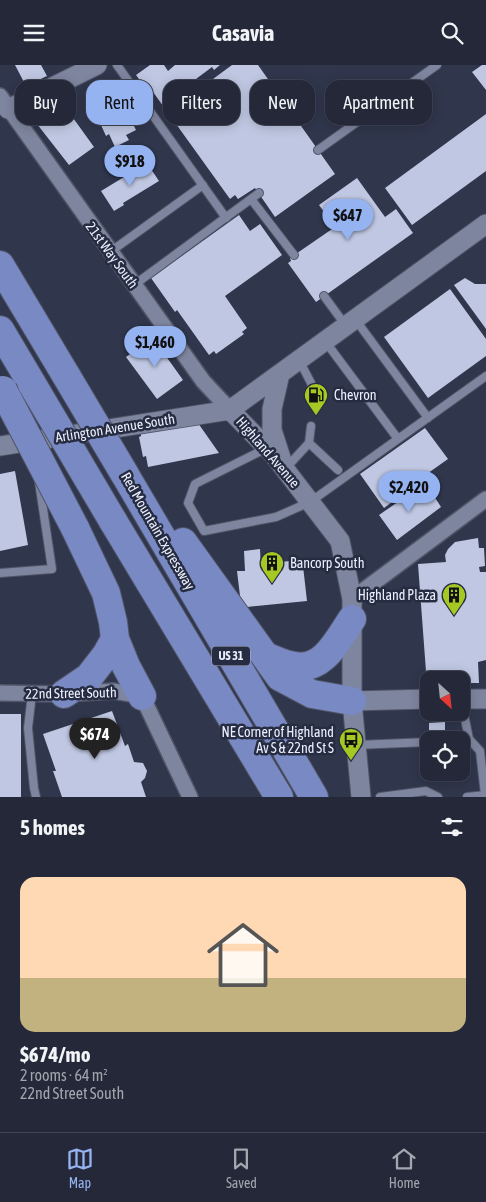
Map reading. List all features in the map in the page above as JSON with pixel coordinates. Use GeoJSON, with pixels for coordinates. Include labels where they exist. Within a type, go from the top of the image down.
{"type":"FeatureCollection","features":[{"type":"Feature","properties":{"kind":"highway","name":"Red Mountain Expressway"},"geometry":{"type":"LineString","coordinates":[[0,265],[124,473],[154,513],[314,797]]}},
{"type":"Feature","properties":{"kind":"highway","name":"US 31"},"geometry":{"type":"LineString","coordinates":[[0,330],[279,797]]}},
{"type":"Feature","properties":{"kind":"highway"},"geometry":{"type":"LineString","coordinates":[[1,387],[75,527],[106,593],[115,639],[126,666],[142,695]]}},
{"type":"Feature","properties":{"kind":"highway"},"geometry":{"type":"LineString","coordinates":[[154,513],[171,524],[280,677],[312,694],[352,701]]}},
{"type":"Feature","properties":{"kind":"highway"},"geometry":{"type":"LineString","coordinates":[[263,655],[295,666],[302,667],[317,663],[329,653],[352,609]]}},
{"type":"Feature","properties":{"kind":"highway"},"geometry":{"type":"LineString","coordinates":[[64,694],[89,677],[106,655],[115,639]]}},
{"type":"Feature","properties":{"kind":"street"},"geometry":{"type":"LineString","coordinates":[[4,103],[97,65]]}},
{"type":"Feature","properties":{"kind":"street","name":"21st Way South"},"geometry":{"type":"LineString","coordinates":[[4,103],[202,381],[230,410]]}},
{"type":"Feature","properties":{"kind":"street","name":"Highland Avenue"},"geometry":{"type":"LineString","coordinates":[[361,797],[352,701],[352,609],[340,541],[285,469],[230,410],[486,224]]}},
{"type":"Feature","properties":{"kind":"street"},"geometry":{"type":"LineString","coordinates":[[280,374],[272,409],[272,430],[285,469]]}},
{"type":"Feature","properties":{"kind":"street","name":"Arlington Avenue South"},"geometry":{"type":"LineString","coordinates":[[0,446],[230,410]]}},
{"type":"Feature","properties":{"kind":"street"},"geometry":{"type":"LineString","coordinates":[[352,609],[486,499]]}},
{"type":"Feature","properties":{"kind":"street","name":"22nd Street South"},"geometry":{"type":"LineString","coordinates":[[0,693],[64,694],[114,691],[142,695]]}},
{"type":"Feature","properties":{"kind":"street"},"geometry":{"type":"LineString","coordinates":[[142,695],[190,797]]}},
{"type":"Feature","properties":{"kind":"street"},"geometry":{"type":"LineString","coordinates":[[352,701],[420,699]]}},
{"type":"Feature","properties":{"kind":"street"},"geometry":{"type":"LineString","coordinates":[[470,699],[486,699]]}},
{"type":"Feature","properties":{"kind":"lane"},"geometry":{"type":"LineString","coordinates":[[117,65],[226,218]]}},
{"type":"Feature","properties":{"kind":"lane"},"geometry":{"type":"LineString","coordinates":[[318,150],[436,65]]}},
{"type":"Feature","properties":{"kind":"lane"},"geometry":{"type":"LineString","coordinates":[[110,252],[203,185]]}},
{"type":"Feature","properties":{"kind":"lane"},"geometry":{"type":"LineString","coordinates":[[134,285],[258,193]]}},
{"type":"Feature","properties":{"kind":"lane"},"geometry":{"type":"LineString","coordinates":[[251,199],[294,255]]}},
{"type":"Feature","properties":{"kind":"lane"},"geometry":{"type":"LineString","coordinates":[[324,296],[351,322],[428,417]]}},
{"type":"Feature","properties":{"kind":"lane"},"geometry":{"type":"LineString","coordinates":[[325,341],[398,439]]}},
{"type":"Feature","properties":{"kind":"lane"},"geometry":{"type":"LineString","coordinates":[[299,360],[311,383],[316,401]]}},
{"type":"Feature","properties":{"kind":"lane"},"geometry":{"type":"LineString","coordinates":[[267,448],[195,484],[188,503],[204,531],[276,517],[310,502],[486,376]]}},
{"type":"Feature","properties":{"kind":"lane"},"geometry":{"type":"LineString","coordinates":[[285,469],[309,443],[311,426]]}},
{"type":"Feature","properties":{"kind":"lane"},"geometry":{"type":"LineString","coordinates":[[0,573],[52,569],[39,480],[38,452],[34,441]]}},
{"type":"Feature","properties":{"kind":"lane"},"geometry":{"type":"LineString","coordinates":[[309,443],[338,470]]}},
{"type":"Feature","properties":{"kind":"lane"},"geometry":{"type":"LineString","coordinates":[[32,694],[28,729],[36,797]]}},
{"type":"Feature","properties":{"kind":"lane"},"geometry":{"type":"LineString","coordinates":[[467,797],[485,795],[480,751],[470,740]]}},
{"type":"Feature","properties":{"kind":"lane"},"geometry":{"type":"LineString","coordinates":[[356,745],[420,742]]}},
{"type":"Feature","properties":{"kind":"lane"},"geometry":{"type":"LineString","coordinates":[[380,797],[426,791],[438,797]]}},
{"type":"Feature","properties":{"kind":"building"},"geometry":{"type":"Polygon","coordinates":[[[15,65],[41,65],[47,76],[39,80],[23,80],[15,65]]]}},
{"type":"Feature","properties":{"kind":"building"},"geometry":{"type":"Polygon","coordinates":[[[150,65],[164,65],[168,71],[175,65],[220,65],[214,70],[212,67],[195,80],[163,80],[163,106],[153,92],[153,80],[140,80],[136,75],[150,65]]]}},
{"type":"Feature","properties":{"kind":"building"},"geometry":{"type":"Polygon","coordinates":[[[232,65],[258,65],[269,80],[250,80],[250,125],[300,125],[335,174],[275,217],[255,188],[238,199],[235,195],[230,199],[177,125],[240,125],[240,80],[212,80],[232,65]]]}},
{"type":"Feature","properties":{"kind":"building"},"geometry":{"type":"Polygon","coordinates":[[[482,65],[486,65],[486,90],[472,72],[482,65]]]}},
{"type":"Feature","properties":{"kind":"building"},"geometry":{"type":"Polygon","coordinates":[[[486,114],[486,171],[412,225],[385,188],[486,114]]]}},
{"type":"Feature","properties":{"kind":"building"},"geometry":{"type":"Polygon","coordinates":[[[76,122],[94,147],[69,165],[38,125],[76,125],[76,122]]]}},
{"type":"Feature","properties":{"kind":"building"},"geometry":{"type":"Polygon","coordinates":[[[101,125],[134,125],[136,130],[126,135],[129,140],[115,147],[109,134],[106,136],[101,125]]]}},
{"type":"Feature","properties":{"kind":"building"},"geometry":{"type":"Polygon","coordinates":[[[147,163],[159,181],[123,203],[124,205],[114,211],[101,191],[147,163]]]}},
{"type":"Feature","properties":{"kind":"building"},"geometry":{"type":"Polygon","coordinates":[[[357,178],[385,217],[396,209],[413,233],[316,302],[288,263],[291,261],[290,258],[335,227],[319,205],[357,178]]]}},
{"type":"Feature","properties":{"kind":"building"},"geometry":{"type":"Polygon","coordinates":[[[239,215],[250,231],[260,224],[282,255],[225,296],[247,328],[242,332],[244,334],[216,354],[214,351],[209,355],[177,310],[175,312],[151,278],[239,215]]]}},
{"type":"Feature","properties":{"kind":"building"},"geometry":{"type":"Polygon","coordinates":[[[465,278],[475,284],[486,284],[486,329],[454,285],[465,278]]]}},
{"type":"Feature","properties":{"kind":"building"},"geometry":{"type":"Polygon","coordinates":[[[450,289],[486,339],[486,356],[428,398],[384,337],[450,289]]]}},
{"type":"Feature","properties":{"kind":"building"},"geometry":{"type":"Polygon","coordinates":[[[153,338],[183,380],[157,399],[126,357],[153,338]]]}},
{"type":"Feature","properties":{"kind":"building"},"geometry":{"type":"Polygon","coordinates":[[[198,423],[219,453],[148,467],[146,456],[143,457],[139,437],[141,434],[198,423]]]}},
{"type":"Feature","properties":{"kind":"building"},"geometry":{"type":"Polygon","coordinates":[[[425,428],[448,459],[407,488],[408,490],[384,508],[360,474],[425,428]]]}},
{"type":"Feature","properties":{"kind":"building"},"geometry":{"type":"Polygon","coordinates":[[[15,471],[28,545],[0,551],[0,474],[15,471]]]}},
{"type":"Feature","properties":{"kind":"building"},"geometry":{"type":"Polygon","coordinates":[[[418,488],[427,501],[434,496],[441,507],[397,540],[379,515],[418,488]]]}},
{"type":"Feature","properties":{"kind":"building","name":"Highland Plaza"},"geometry":{"type":"Polygon","coordinates":[[[478,538],[479,548],[484,548],[485,566],[479,567],[480,572],[486,572],[486,660],[478,662],[479,683],[470,683],[470,671],[426,671],[418,564],[446,562],[445,555],[455,542],[478,538]]]}},
{"type":"Feature","properties":{"kind":"building","name":"Bancorp South"},"geometry":{"type":"Polygon","coordinates":[[[260,549],[261,569],[280,567],[280,562],[290,561],[290,559],[295,559],[296,567],[303,566],[307,601],[247,607],[240,596],[237,571],[245,571],[244,551],[260,549]]]}},
{"type":"Feature","properties":{"kind":"building"},"geometry":{"type":"Polygon","coordinates":[[[112,711],[125,746],[128,744],[134,762],[143,763],[147,771],[145,778],[141,782],[146,797],[62,797],[53,771],[56,771],[43,734],[112,711]]]}},
{"type":"Feature","properties":{"kind":"building"},"geometry":{"type":"Polygon","coordinates":[[[0,714],[21,714],[21,797],[0,797],[0,714]]]}},
{"type":"Feature","properties":{"kind":"building"},"geometry":{"type":"Polygon","coordinates":[[[445,722],[445,731],[429,731],[429,723],[445,722]]]}},
{"type":"Feature","properties":{"kind":"place","name":"Chevron"},"geometry":{"type":"Point","coordinates":[316,416]}},
{"type":"Feature","properties":{"kind":"place","name":"Bancorp South"},"geometry":{"type":"Point","coordinates":[272,584]}},
{"type":"Feature","properties":{"kind":"place","name":"Highland Plaza"},"geometry":{"type":"Point","coordinates":[454,616]}},
{"type":"Feature","properties":{"kind":"place","name":"NE Corner of Highland Av S & 22nd St S"},"geometry":{"type":"Point","coordinates":[351,761]}}]}
